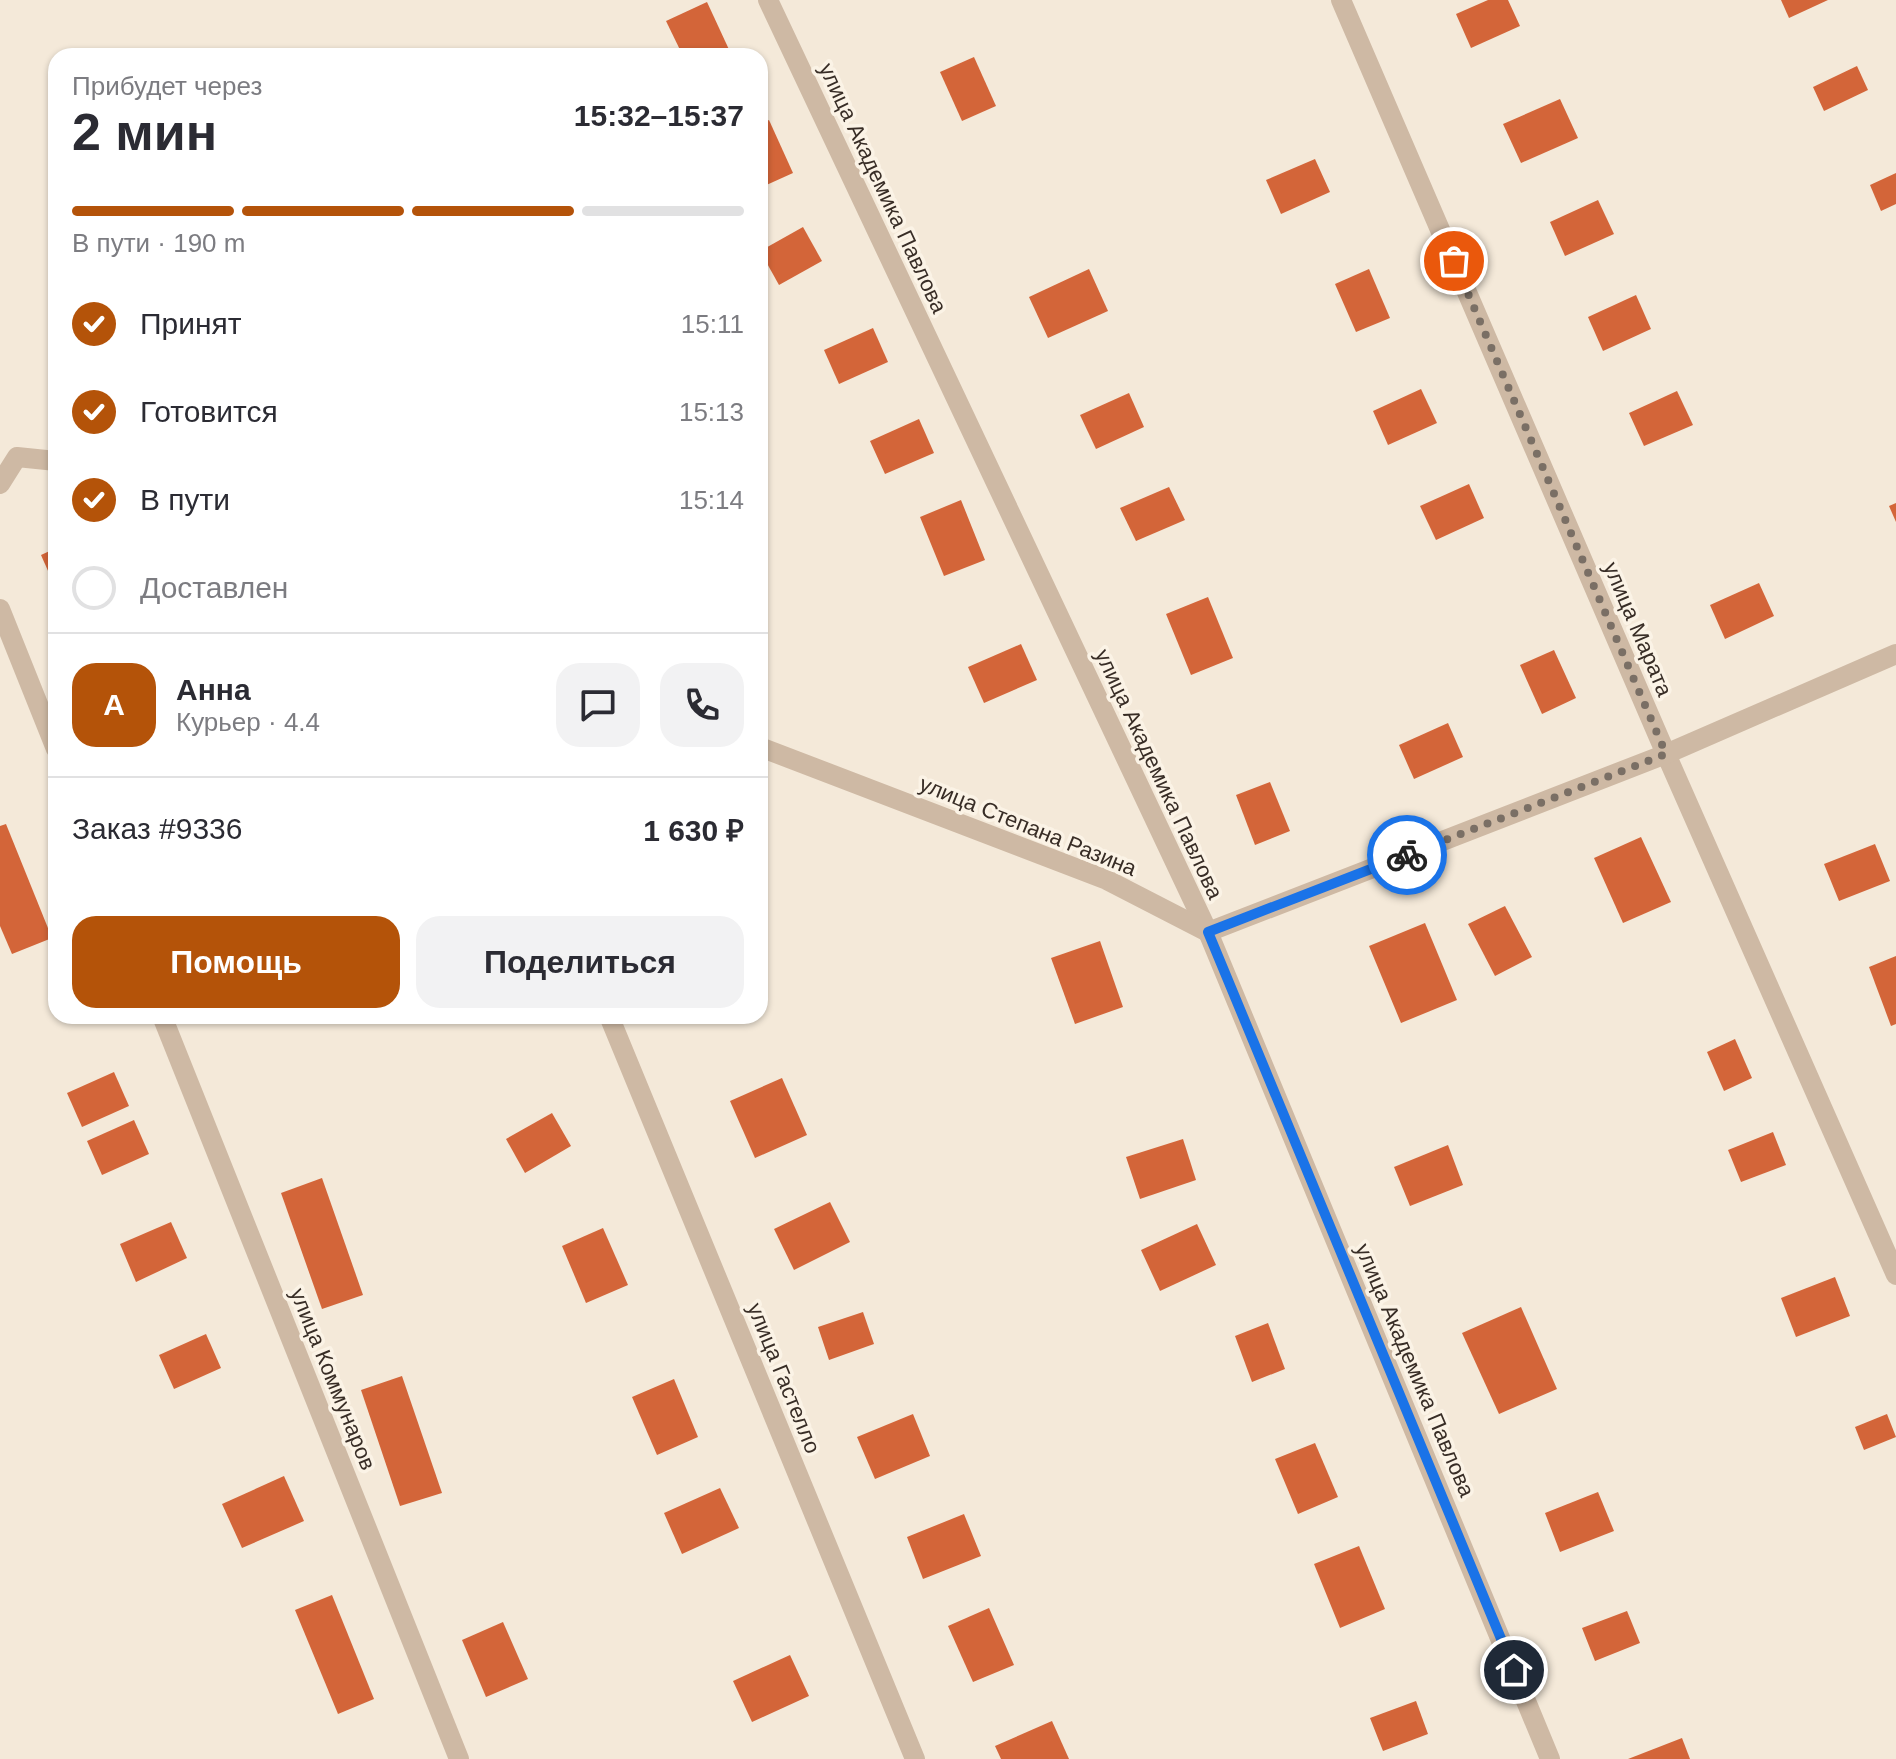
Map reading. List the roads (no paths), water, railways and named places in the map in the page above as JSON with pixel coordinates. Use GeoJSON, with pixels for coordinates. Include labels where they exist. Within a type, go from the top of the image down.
{"type":"FeatureCollection","features":[{"type":"Feature","properties":{"kind":"street","name":"улица Академика Павлова"},"geometry":{"type":"LineString","coordinates":[[768,0],[1208,932],[1550,1759]]}},
{"type":"Feature","properties":{"kind":"street","name":"улица Марата"},"geometry":{"type":"LineString","coordinates":[[1341,0],[1666,754],[1896,1275]]}},
{"type":"Feature","properties":{"kind":"street"},"geometry":{"type":"LineString","coordinates":[[0,484],[17,457],[48,460]]}},
{"type":"Feature","properties":{"kind":"street"},"geometry":{"type":"LineString","coordinates":[[0,609],[48,729]]}},
{"type":"Feature","properties":{"kind":"street"},"geometry":{"type":"LineString","coordinates":[[1208,932],[1666,754],[1896,654]]}},
{"type":"Feature","properties":{"kind":"street","name":"улица Степана Разина"},"geometry":{"type":"LineString","coordinates":[[768,750],[1107,880],[1208,932]]}},
{"type":"Feature","properties":{"kind":"street","name":"улица Коммунаров"},"geometry":{"type":"LineString","coordinates":[[165,1024],[459,1759]]}},
{"type":"Feature","properties":{"kind":"street","name":"улица Гастелло"},"geometry":{"type":"LineString","coordinates":[[612,1024],[915,1759]]}}]}
